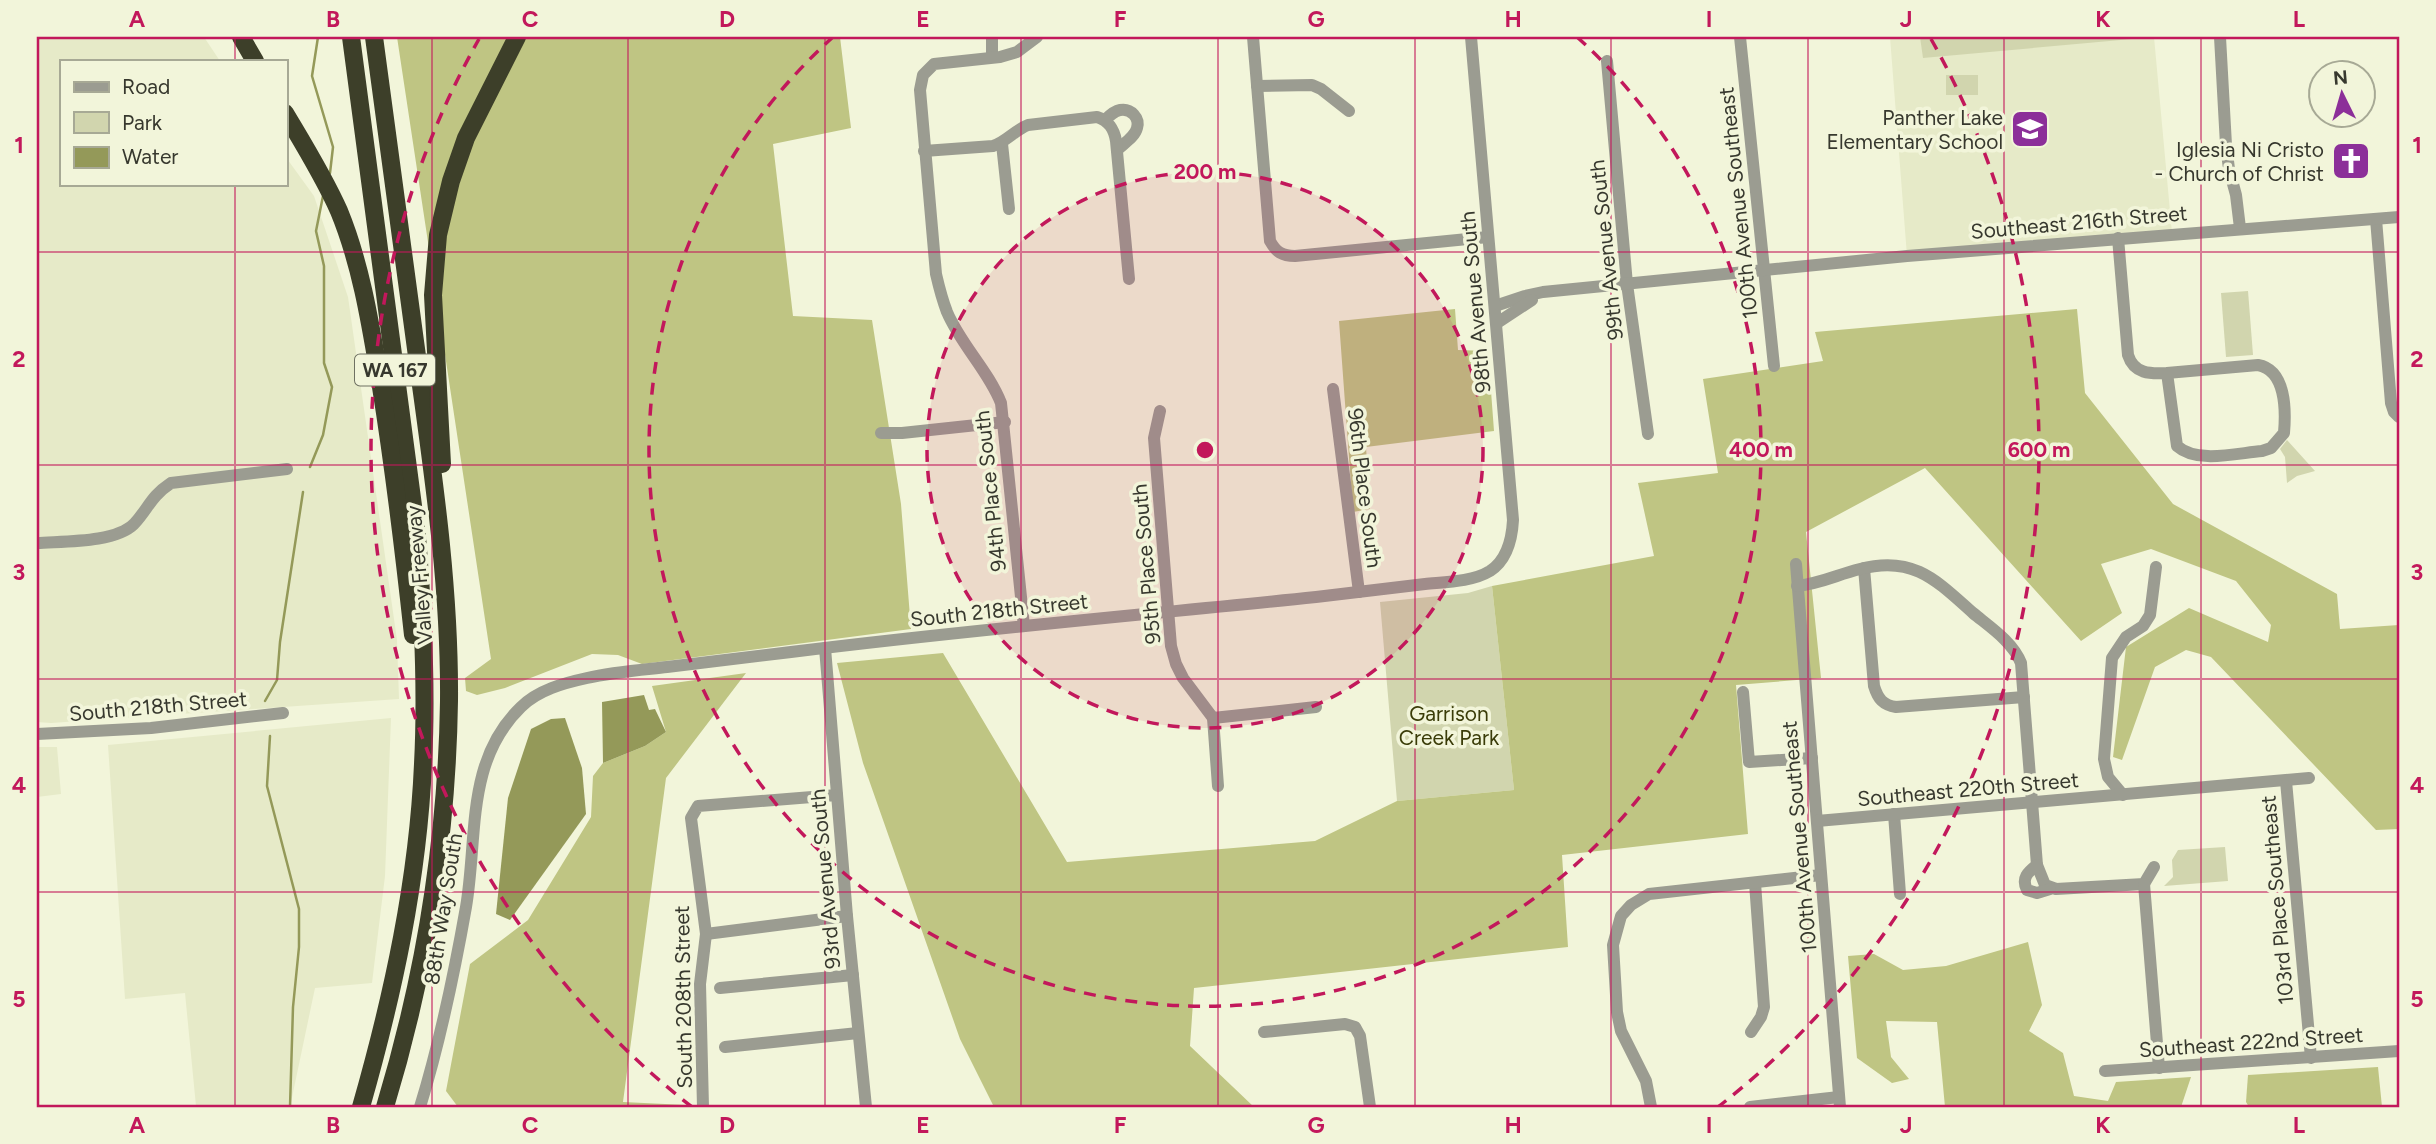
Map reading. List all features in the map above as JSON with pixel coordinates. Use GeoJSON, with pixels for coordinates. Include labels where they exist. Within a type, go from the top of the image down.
{"type":"FeatureCollection","features":[{"type":"Feature","properties":{"kind":"highway"},"geometry":{"type":"LineString","coordinates":[[241,37],[254,60]]}},
{"type":"Feature","properties":{"kind":"highway","name":"Valley Freeway"},"geometry":{"type":"LineString","coordinates":[[351,37],[417,536],[422,609],[423,704],[423,765],[416,849],[399,954],[381,1036],[361,1107]]}},
{"type":"Feature","properties":{"kind":"highway","name":"Valley Freeway"},"geometry":{"type":"LineString","coordinates":[[374,37],[442,552],[449,699],[447,769],[440,844],[416,992],[385,1107]]}},
{"type":"Feature","properties":{"kind":"highway"},"geometry":{"type":"LineString","coordinates":[[442,552],[444,486],[433,295],[438,235],[459,156],[517,37]]}},
{"type":"Feature","properties":{"kind":"highway"},"geometry":{"type":"LineString","coordinates":[[287,116],[339,212],[356,263],[374,340],[395,480],[423,704]]}},
{"type":"Feature","properties":{"kind":"street"},"geometry":{"type":"LineString","coordinates":[[992,37],[992,57],[1017,52],[1037,37]]}},
{"type":"Feature","properties":{"kind":"street"},"geometry":{"type":"LineString","coordinates":[[1253,37],[1269,241],[1274,250],[1280,254],[1295,256],[1488,237]]}},
{"type":"Feature","properties":{"kind":"street","name":"98th Avenue South"},"geometry":{"type":"LineString","coordinates":[[1471,37],[1513,520],[1508,548],[1500,561]]}},
{"type":"Feature","properties":{"kind":"street","name":"100th Avenue Southeast"},"geometry":{"type":"LineString","coordinates":[[1740,37],[1774,366]]}},
{"type":"Feature","properties":{"kind":"street"},"geometry":{"type":"LineString","coordinates":[[2220,37],[2226,145],[2240,228]]}},
{"type":"Feature","properties":{"kind":"street","name":"94th Place South"},"geometry":{"type":"LineString","coordinates":[[992,57],[934,64],[923,75],[920,90],[940,294],[955,327],[989,376],[1002,403],[1024,626]]}},
{"type":"Feature","properties":{"kind":"street","name":"99th Avenue South"},"geometry":{"type":"LineString","coordinates":[[1607,61],[1627,284],[1648,434]]}},
{"type":"Feature","properties":{"kind":"street"},"geometry":{"type":"LineString","coordinates":[[1257,86],[1312,85],[1349,111]]}},
{"type":"Feature","properties":{"kind":"street"},"geometry":{"type":"LineString","coordinates":[[1105,120],[1122,110],[1137,118],[1138,125],[1134,135],[1117,146]]}},
{"type":"Feature","properties":{"kind":"street"},"geometry":{"type":"LineString","coordinates":[[924,151],[1002,144],[1019,128],[1028,125],[1097,117],[1105,120],[1113,131],[1117,146],[1129,279]]}},
{"type":"Feature","properties":{"kind":"street"},"geometry":{"type":"LineString","coordinates":[[1002,144],[1009,209]]}},
{"type":"Feature","properties":{"kind":"street","name":"Southeast 216th Street"},"geometry":{"type":"LineString","coordinates":[[1566,290],[2118,238],[2399,217]]}},
{"type":"Feature","properties":{"kind":"street"},"geometry":{"type":"LineString","coordinates":[[2376,219],[2391,403],[2399,417]]}},
{"type":"Feature","properties":{"kind":"street"},"geometry":{"type":"LineString","coordinates":[[2118,238],[2127,355],[2130,364],[2144,373],[2258,365],[2270,369],[2280,382],[2284,433],[2268,450],[2202,455],[2186,453],[2175,440],[2167,373]]}},
{"type":"Feature","properties":{"kind":"street"},"geometry":{"type":"LineString","coordinates":[[1495,306],[1524,296],[1566,290]]}},
{"type":"Feature","properties":{"kind":"street"},"geometry":{"type":"LineString","coordinates":[[1497,323],[1529,301],[1566,290]]}},
{"type":"Feature","properties":{"kind":"street","name":"96th Place South"},"geometry":{"type":"LineString","coordinates":[[1333,389],[1359,592]]}},
{"type":"Feature","properties":{"kind":"street","name":"95th Place South"},"geometry":{"type":"LineString","coordinates":[[1160,411],[1154,438],[1171,646],[1183,678],[1213,718]]}},
{"type":"Feature","properties":{"kind":"street"},"geometry":{"type":"LineString","coordinates":[[881,432],[902,433],[1005,422]]}},
{"type":"Feature","properties":{"kind":"street"},"geometry":{"type":"LineString","coordinates":[[37,543],[110,537],[123,533],[157,492],[171,483],[287,469]]}},
{"type":"Feature","properties":{"kind":"street","name":"South 218th Street"},"geometry":{"type":"LineString","coordinates":[[509,720],[523,705],[538,695],[590,677],[1024,626],[1359,592],[1478,576],[1491,570],[1500,561]]}},
{"type":"Feature","properties":{"kind":"street","name":"100th Avenue Southeast"},"geometry":{"type":"LineString","coordinates":[[1796,564],[1839,1102]]}},
{"type":"Feature","properties":{"kind":"street"},"geometry":{"type":"LineString","coordinates":[[1797,586],[1819,583],[1882,564],[1924,572],[2016,651],[2021,663],[2036,865],[2046,885],[2144,884]]}},
{"type":"Feature","properties":{"kind":"street","name":"Southeast 220th Street"},"geometry":{"type":"LineString","coordinates":[[2123,795],[2108,777],[2104,759],[2112,658],[2126,637],[2143,626],[2150,615],[2156,567]]}},
{"type":"Feature","properties":{"kind":"street"},"geometry":{"type":"LineString","coordinates":[[1864,568],[1874,686],[1877,695],[1887,706],[2024,697]]}},
{"type":"Feature","properties":{"kind":"street","name":"93rd Avenue South"},"geometry":{"type":"LineString","coordinates":[[825,648],[866,1107]]}},
{"type":"Feature","properties":{"kind":"street"},"geometry":{"type":"LineString","coordinates":[[1743,692],[1749,762],[1812,758]]}},
{"type":"Feature","properties":{"kind":"street"},"geometry":{"type":"LineString","coordinates":[[1218,786],[1213,718],[1316,708]]}},
{"type":"Feature","properties":{"kind":"street","name":"South 218th Street"},"geometry":{"type":"LineString","coordinates":[[37,734],[164,726],[283,713]]}},
{"type":"Feature","properties":{"kind":"street","name":"88th Way South"},"geometry":{"type":"LineString","coordinates":[[420,1107],[435,1061],[457,955],[469,890],[476,810],[483,768],[492,744],[509,720]]}},
{"type":"Feature","properties":{"kind":"street","name":"Southeast 220th Street"},"geometry":{"type":"LineString","coordinates":[[1817,821],[2309,778]]}},
{"type":"Feature","properties":{"kind":"street","name":"103rd Place Southeast"},"geometry":{"type":"LineString","coordinates":[[2286,781],[2311,1058]]}},
{"type":"Feature","properties":{"kind":"street","name":"South 208th Street"},"geometry":{"type":"LineString","coordinates":[[703,1107],[700,984],[706,933],[691,818],[698,806],[837,794]]}},
{"type":"Feature","properties":{"kind":"street"},"geometry":{"type":"LineString","coordinates":[[1894,814],[1900,894]]}},
{"type":"Feature","properties":{"kind":"street"},"geometry":{"type":"LineString","coordinates":[[2154,867],[2144,884],[2160,1068]]}},
{"type":"Feature","properties":{"kind":"street"},"geometry":{"type":"LineString","coordinates":[[1651,1107],[1646,1081],[1621,1031],[1617,1012],[1613,945],[1621,916],[1631,905],[1649,894],[1821,875]]}},
{"type":"Feature","properties":{"kind":"street"},"geometry":{"type":"LineString","coordinates":[[1751,1032],[1764,1007],[1755,883]]}},
{"type":"Feature","properties":{"kind":"street"},"geometry":{"type":"LineString","coordinates":[[706,933],[847,916]]}},
{"type":"Feature","properties":{"kind":"street"},"geometry":{"type":"LineString","coordinates":[[720,988],[853,975]]}},
{"type":"Feature","properties":{"kind":"street"},"geometry":{"type":"LineString","coordinates":[[1264,1032],[1345,1024],[1355,1027],[1360,1036],[1370,1107]]}},
{"type":"Feature","properties":{"kind":"street"},"geometry":{"type":"LineString","coordinates":[[725,1047],[858,1033]]}},
{"type":"Feature","properties":{"kind":"street","name":"Southeast 222nd Street"},"geometry":{"type":"LineString","coordinates":[[2105,1072],[2399,1051]]}},
{"type":"Feature","properties":{"kind":"street"},"geometry":{"type":"LineString","coordinates":[[1750,1107],[1839,1102]]}},
{"type":"Feature","properties":{"kind":"shaded area"},"geometry":{"type":"Polygon","coordinates":[[[37,37],[204,37],[219,60],[60,60],[60,186],[287,186],[287,159],[314,196],[348,297],[397,640],[399,699],[37,722],[37,37]]]}},
{"type":"Feature","properties":{"kind":"shaded area"},"geometry":{"type":"Polygon","coordinates":[[[397,37],[840,37],[851,128],[773,144],[793,316],[872,320],[901,504],[911,629],[642,664],[618,655],[592,654],[505,688],[477,695],[466,691],[465,678],[491,659],[397,37]]]}},
{"type":"Feature","properties":{"kind":"shaded area","name":"Panther Lake Elementary School"},"geometry":{"type":"Polygon","coordinates":[[[1890,37],[2154,37],[2172,233],[1907,256],[1890,37]]]}},
{"type":"Feature","properties":{"kind":"shaded area"},"geometry":{"type":"Polygon","coordinates":[[[1455,309],[1458,350],[1488,351],[1494,431],[1366,447],[1370,509],[1353,512],[1339,321],[1455,309]]]}},
{"type":"Feature","properties":{"kind":"shaded area"},"geometry":{"type":"Polygon","coordinates":[[[2077,309],[2085,393],[2173,504],[2337,594],[2340,629],[2399,625],[2399,829],[2376,830],[2211,657],[2186,650],[2155,667],[2122,760],[2113,757],[2126,647],[2189,608],[2268,642],[2271,625],[2236,581],[2151,549],[2101,564],[2122,613],[2081,641],[1925,468],[1806,532],[1821,678],[1736,685],[1748,834],[1562,855],[1568,947],[1194,988],[1190,1046],[1254,1107],[994,1107],[960,1039],[863,763],[837,663],[943,653],[1067,862],[1315,841],[1397,801],[1514,790],[1492,586],[1654,556],[1638,483],[1718,473],[1703,379],[1823,361],[1815,332],[2077,309]]]}},
{"type":"Feature","properties":{"kind":"shaded area"},"geometry":{"type":"Polygon","coordinates":[[[746,673],[666,778],[623,1102],[728,1107],[458,1107],[446,1091],[470,964],[528,920],[591,817],[593,776],[603,763],[645,746],[666,732],[652,686],[746,673]]]}},
{"type":"Feature","properties":{"kind":"shaded area"},"geometry":{"type":"Polygon","coordinates":[[[391,718],[385,876],[372,983],[315,988],[290,1107],[184,1107],[196,1106],[185,993],[125,999],[108,745],[391,718]]]}},
{"type":"Feature","properties":{"kind":"shaded area"},"geometry":{"type":"Polygon","coordinates":[[[37,747],[57,747],[61,794],[37,797],[37,747]]]}},
{"type":"Feature","properties":{"kind":"shaded area"},"geometry":{"type":"Polygon","coordinates":[[[2028,942],[2042,1005],[2029,1031],[2063,1053],[2074,1096],[2108,1101],[2116,1082],[2191,1077],[2181,1107],[1945,1107],[1937,1022],[1886,1021],[1891,1057],[1909,1079],[1892,1083],[1857,1058],[1848,956],[1874,954],[1903,970],[1946,966],[2028,942]]]}},
{"type":"Feature","properties":{"kind":"shaded area"},"geometry":{"type":"Polygon","coordinates":[[[2378,1067],[2382,1107],[2249,1107],[2246,1102],[2248,1075],[2378,1067]]]}},
{"type":"Feature","properties":{"kind":"green space"},"geometry":{"type":"Polygon","coordinates":[[[1920,37],[2154,37],[1923,58],[1920,37]]]}},
{"type":"Feature","properties":{"kind":"green space"},"geometry":{"type":"Polygon","coordinates":[[[1946,75],[1978,75],[1978,95],[1946,95],[1946,75]]]}},
{"type":"Feature","properties":{"kind":"green space"},"geometry":{"type":"Polygon","coordinates":[[[2248,291],[2253,355],[2226,357],[2221,293],[2248,291]]]}},
{"type":"Feature","properties":{"kind":"green space"},"geometry":{"type":"Polygon","coordinates":[[[2287,440],[2315,471],[2297,476],[2287,483],[2285,457],[2280,449],[2287,440]]]}},
{"type":"Feature","properties":{"kind":"green space","name":"Garrison Creek Park"},"geometry":{"type":"Polygon","coordinates":[[[1492,586],[1514,790],[1397,801],[1380,602],[1468,593],[1492,586]]]}},
{"type":"Feature","properties":{"kind":"green space"},"geometry":{"type":"Polygon","coordinates":[[[2225,847],[2228,881],[2164,886],[2173,877],[2172,860],[2178,850],[2225,847]]]}},
{"type":"Feature","properties":{"kind":"water"},"geometry":{"type":"Polygon","coordinates":[[[644,695],[649,710],[655,709],[666,732],[645,746],[603,763],[602,702],[644,695]]]}},
{"type":"Feature","properties":{"kind":"water"},"geometry":{"type":"Polygon","coordinates":[[[565,718],[582,768],[586,814],[510,920],[496,914],[508,798],[531,729],[551,719],[565,718]]]}},
{"type":"Feature","properties":{"kind":"waterway"},"geometry":{"type":"LineString","coordinates":[[318,37],[312,76],[333,147],[330,173]]}},
{"type":"Feature","properties":{"kind":"waterway"},"geometry":{"type":"LineString","coordinates":[[310,467],[323,435],[332,387],[324,363],[324,266],[316,231],[323,196]]}},
{"type":"Feature","properties":{"kind":"waterway"},"geometry":{"type":"LineString","coordinates":[[265,701],[277,680],[280,642],[303,492]]}},
{"type":"Feature","properties":{"kind":"waterway"},"geometry":{"type":"LineString","coordinates":[[270,736],[267,786],[299,909],[290,1107]]}},
{"type":"Feature","properties":{"kind":"place","name":"Panther Lake Elementary School"},"geometry":{"type":"Point","coordinates":[2030,129]}},
{"type":"Feature","properties":{"kind":"place","name":"Iglesia Ni Cristo - Church of Christ"},"geometry":{"type":"Point","coordinates":[2351,161]}}]}
